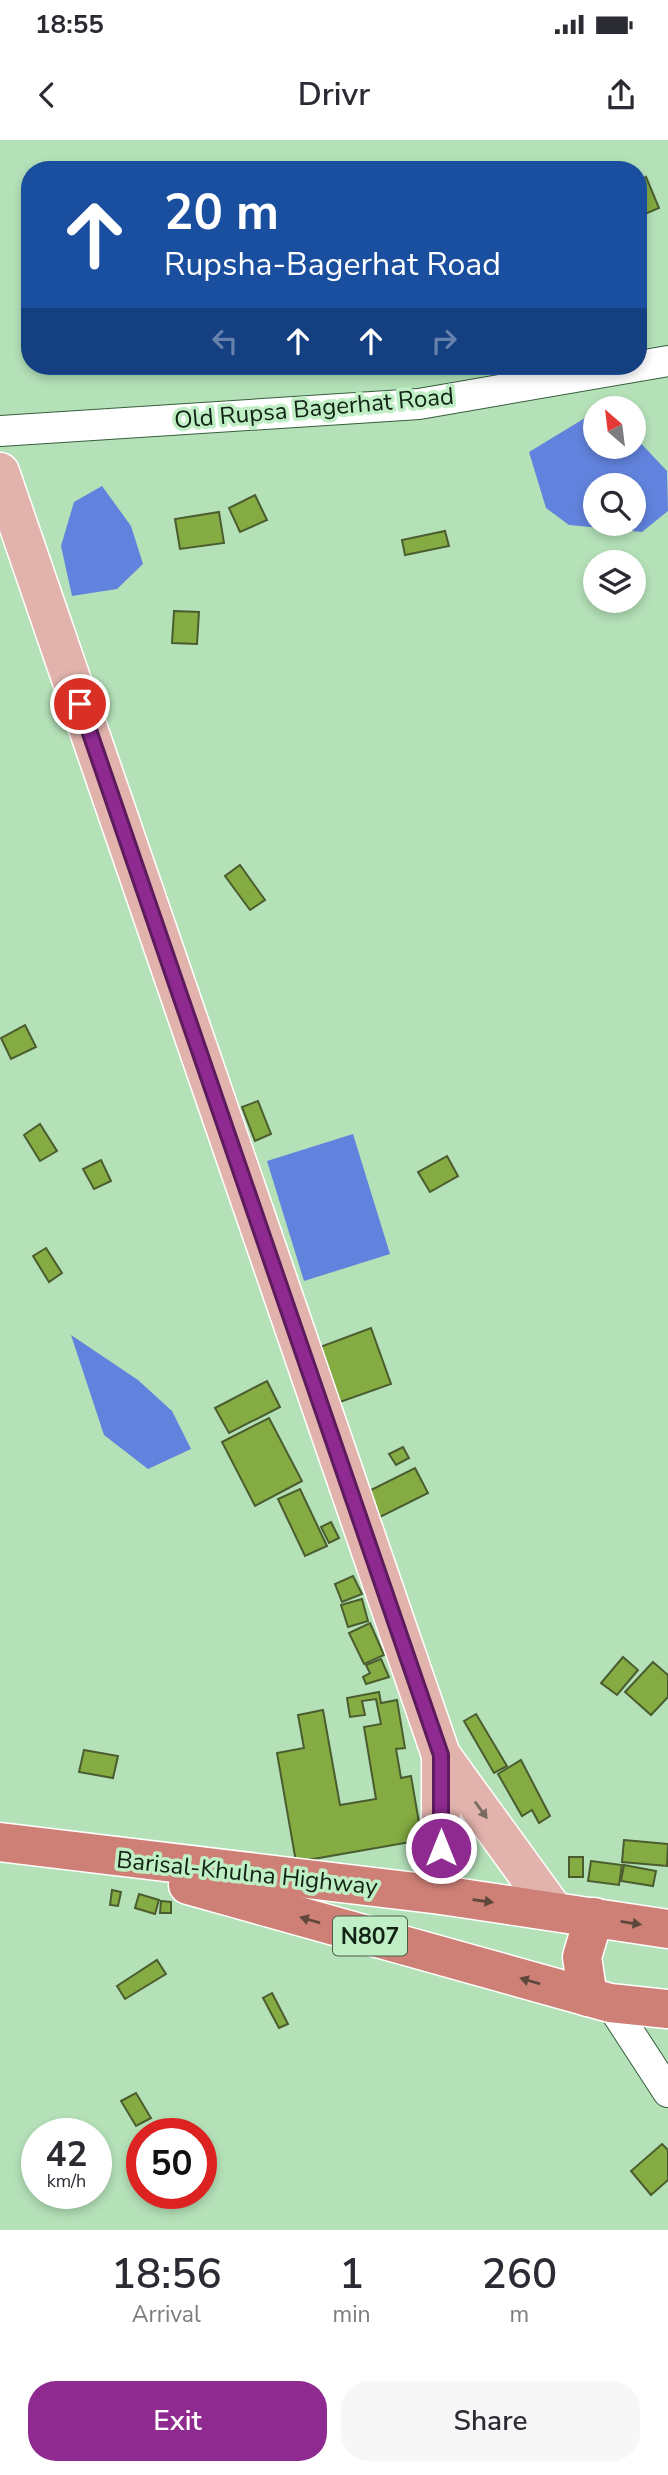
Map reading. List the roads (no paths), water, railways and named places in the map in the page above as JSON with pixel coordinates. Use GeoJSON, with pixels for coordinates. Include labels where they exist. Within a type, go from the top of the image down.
{"type":"FeatureCollection","features":[{"type":"Feature","properties":{"kind":"highway","name":"Barisal-Khulna Highway"},"geometry":{"type":"LineString","coordinates":[[0,1842],[75,1854],[441,1895],[668,1929]]}},
{"type":"Feature","properties":{"kind":"highway","name":"Barisal-Khulna Highway"},"geometry":{"type":"LineString","coordinates":[[75,1854],[599,2000],[668,2009]]}},
{"type":"Feature","properties":{"kind":"highway"},"geometry":{"type":"LineString","coordinates":[[594,1917],[582,1957],[599,2000]]}},
{"type":"Feature","properties":{"kind":"main road"},"geometry":{"type":"LineString","coordinates":[[0,472],[441,1755],[554,1911]]}},
{"type":"Feature","properties":{"kind":"main road"},"geometry":{"type":"LineString","coordinates":[[441,1755],[441,1895]]}},
{"type":"Feature","properties":{"kind":"street","name":"Old Rupsa Bagerhat Road"},"geometry":{"type":"LineString","coordinates":[[647,365],[668,361]]}},
{"type":"Feature","properties":{"kind":"street","name":"Old Rupsa Bagerhat Road"},"geometry":{"type":"LineString","coordinates":[[0,431],[419,404],[587,375]]}},
{"type":"Feature","properties":{"kind":"street"},"geometry":{"type":"LineString","coordinates":[[599,2000],[668,2092]]}},
{"type":"Feature","properties":{"kind":"water"},"geometry":{"type":"Polygon","coordinates":[[[583,419],[583,459],[646,459],[646,449],[667,471],[668,511],[646,529],[646,473],[583,473],[583,526],[569,525],[546,508],[529,452],[583,419]]]}},
{"type":"Feature","properties":{"kind":"water"},"geometry":{"type":"Polygon","coordinates":[[[102,486],[131,526],[143,564],[117,589],[72,596],[61,546],[74,502],[102,486]]]}},
{"type":"Feature","properties":{"kind":"water"},"geometry":{"type":"Polygon","coordinates":[[[353,1134],[390,1254],[304,1281],[267,1161],[353,1134]]]}},
{"type":"Feature","properties":{"kind":"water"},"geometry":{"type":"Polygon","coordinates":[[[71,1335],[138,1380],[172,1411],[191,1449],[148,1469],[104,1435],[71,1335]]]}}]}
